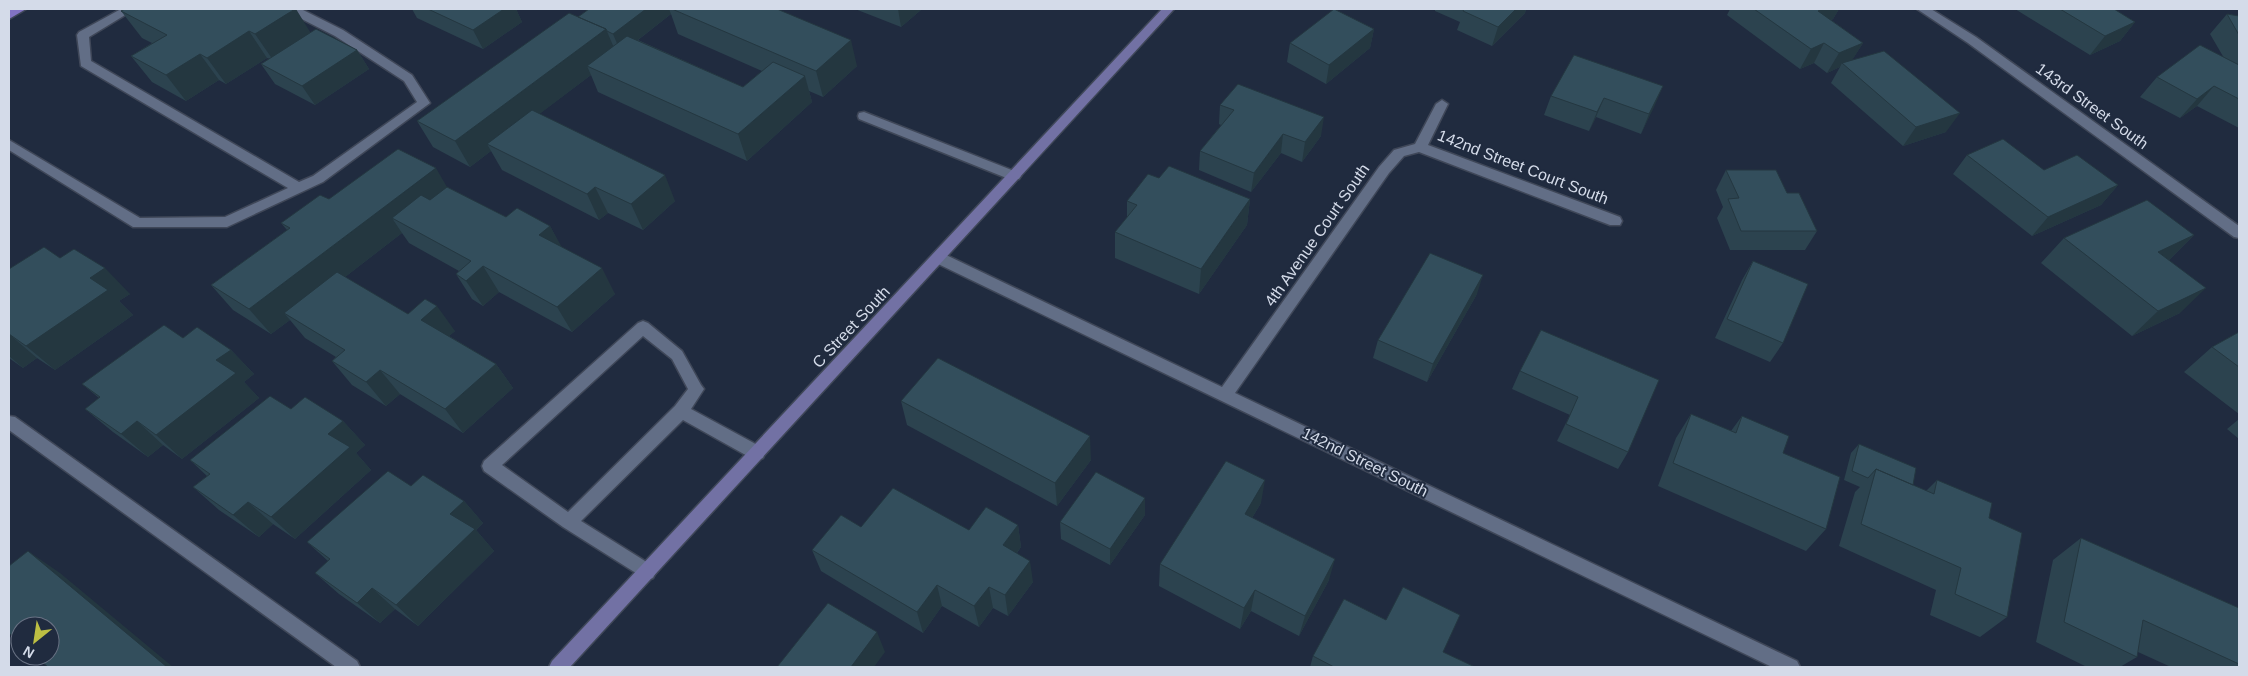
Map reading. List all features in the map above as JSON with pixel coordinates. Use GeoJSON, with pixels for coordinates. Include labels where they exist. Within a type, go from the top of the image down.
{"type":"FeatureCollection","features":[{"type":"Feature","properties":{"kind":"main road"},"geometry":{"type":"LineString","coordinates":[[9,15],[20,9]]}},
{"type":"Feature","properties":{"kind":"street"},"geometry":{"type":"LineString","coordinates":[[129,9],[83,35],[84,63],[299,188]]}},
{"type":"Feature","properties":{"kind":"street"},"geometry":{"type":"LineString","coordinates":[[9,144],[138,223],[227,222],[318,179],[424,103],[408,78],[339,33],[292,9]]}},
{"type":"Feature","properties":{"kind":"street","name":"C Street South"},"geometry":{"type":"LineString","coordinates":[[558,667],[1168,9]]}},
{"type":"Feature","properties":{"kind":"street","name":"143rd Street South"},"geometry":{"type":"LineString","coordinates":[[1923,9],[1972,40],[2239,233]]}},
{"type":"Feature","properties":{"kind":"street"},"geometry":{"type":"LineString","coordinates":[[1420,146],[1442,104]]}},
{"type":"Feature","properties":{"kind":"street"},"geometry":{"type":"LineString","coordinates":[[864,116],[1014,176]]}},
{"type":"Feature","properties":{"kind":"street","name":"142nd Street Court South"},"geometry":{"type":"LineString","coordinates":[[1420,146],[1614,220]]}},
{"type":"Feature","properties":{"kind":"street","name":"4th Avenue Court South"},"geometry":{"type":"LineString","coordinates":[[1225,395],[1384,170],[1399,153],[1420,146]]}},
{"type":"Feature","properties":{"kind":"street","name":"142nd Street South"},"geometry":{"type":"LineString","coordinates":[[939,258],[1791,667]]}},
{"type":"Feature","properties":{"kind":"street"},"geometry":{"type":"LineString","coordinates":[[569,522],[681,411],[696,389],[678,355],[643,326],[490,466],[569,522],[647,572]]}},
{"type":"Feature","properties":{"kind":"street"},"geometry":{"type":"LineString","coordinates":[[681,411],[758,453]]}},
{"type":"Feature","properties":{"kind":"street"},"geometry":{"type":"LineString","coordinates":[[9,422],[352,667]]}},
{"type":"Feature","properties":{"kind":"building"},"geometry":{"type":"Polygon","coordinates":[[[125,9],[295,9],[255,34],[249,31],[207,58],[200,54],[166,75],[131,56],[167,35],[121,11],[125,9]]]}},
{"type":"Feature","properties":{"kind":"building"},"geometry":{"type":"Polygon","coordinates":[[[428,9],[504,9],[473,30],[428,9]]]}},
{"type":"Feature","properties":{"kind":"building"},"geometry":{"type":"Polygon","coordinates":[[[589,9],[646,9],[613,34],[578,17],[589,9]]]}},
{"type":"Feature","properties":{"kind":"building"},"geometry":{"type":"Polygon","coordinates":[[[672,9],[777,9],[851,40],[816,71],[672,9]]]}},
{"type":"Feature","properties":{"kind":"building"},"geometry":{"type":"Polygon","coordinates":[[[1334,9],[1374,29],[1329,65],[1290,43],[1334,9]]]}},
{"type":"Feature","properties":{"kind":"building"},"geometry":{"type":"Polygon","coordinates":[[[1464,9],[1516,9],[1498,27],[1463,11],[1464,9]]]}},
{"type":"Feature","properties":{"kind":"building"},"geometry":{"type":"Polygon","coordinates":[[[1754,9],[1823,9],[1818,11],[1863,43],[1839,53],[1824,43],[1811,49],[1754,9]]]}},
{"type":"Feature","properties":{"kind":"building"},"geometry":{"type":"Polygon","coordinates":[[[2060,9],[2114,9],[2135,22],[2105,36],[2060,9]]]}},
{"type":"Feature","properties":{"kind":"building"},"geometry":{"type":"Polygon","coordinates":[[[569,13],[606,29],[455,141],[417,121],[569,13]]]}},
{"type":"Feature","properties":{"kind":"building"},"geometry":{"type":"Polygon","coordinates":[[[2227,14],[2239,16],[2239,35],[2227,14]]]}},
{"type":"Feature","properties":{"kind":"building"},"geometry":{"type":"Polygon","coordinates":[[[316,29],[357,50],[302,86],[261,64],[316,29]]]}},
{"type":"Feature","properties":{"kind":"building"},"geometry":{"type":"Polygon","coordinates":[[[627,36],[743,87],[773,62],[805,76],[738,134],[587,66],[627,36]]]}},
{"type":"Feature","properties":{"kind":"building"},"geometry":{"type":"Polygon","coordinates":[[[2200,45],[2239,65],[2239,99],[2214,86],[2197,99],[2157,77],[2200,45]]]}},
{"type":"Feature","properties":{"kind":"building"},"geometry":{"type":"Polygon","coordinates":[[[1884,51],[1960,113],[1916,127],[1842,63],[1884,51]]]}},
{"type":"Feature","properties":{"kind":"building"},"geometry":{"type":"Polygon","coordinates":[[[1574,55],[1663,86],[1649,114],[1604,98],[1597,112],[1551,96],[1574,55]]]}},
{"type":"Feature","properties":{"kind":"building"},"geometry":{"type":"Polygon","coordinates":[[[1238,84],[1324,117],[1305,142],[1283,134],[1254,173],[1200,151],[1234,110],[1220,105],[1238,84]]]}},
{"type":"Feature","properties":{"kind":"building"},"geometry":{"type":"Polygon","coordinates":[[[532,110],[665,175],[631,204],[595,187],[587,194],[487,144],[532,110]]]}},
{"type":"Feature","properties":{"kind":"building"},"geometry":{"type":"Polygon","coordinates":[[[2003,139],[2044,170],[2077,155],[2118,185],[2048,217],[1967,155],[2003,139]]]}},
{"type":"Feature","properties":{"kind":"building"},"geometry":{"type":"Polygon","coordinates":[[[398,149],[436,168],[249,309],[211,285],[290,228],[281,223],[320,195],[329,199],[398,149]]]}},
{"type":"Feature","properties":{"kind":"building"},"geometry":{"type":"Polygon","coordinates":[[[1169,166],[1250,199],[1201,269],[1115,232],[1137,205],[1127,201],[1148,174],[1159,178],[1169,166]]]}},
{"type":"Feature","properties":{"kind":"building"},"geometry":{"type":"Polygon","coordinates":[[[1726,170],[1776,170],[1787,193],[1799,193],[1817,231],[1741,231],[1728,199],[1739,198],[1726,170]]]}},
{"type":"Feature","properties":{"kind":"building"},"geometry":{"type":"Polygon","coordinates":[[[447,187],[506,217],[517,208],[550,226],[539,235],[602,268],[557,307],[483,266],[466,281],[456,274],[471,261],[392,218],[421,195],[430,200],[447,187]]]}},
{"type":"Feature","properties":{"kind":"building"},"geometry":{"type":"Polygon","coordinates":[[[2147,200],[2194,235],[2158,252],[2206,288],[2158,311],[2064,238],[2147,200]]]}},
{"type":"Feature","properties":{"kind":"building"},"geometry":{"type":"Polygon","coordinates":[[[44,247],[60,258],[74,249],[105,268],[90,278],[108,290],[26,346],[9,334],[9,269],[44,247]]]}},
{"type":"Feature","properties":{"kind":"building"},"geometry":{"type":"Polygon","coordinates":[[[1430,253],[1483,275],[1433,364],[1378,340],[1430,253]]]}},
{"type":"Feature","properties":{"kind":"building"},"geometry":{"type":"Polygon","coordinates":[[[1753,261],[1808,284],[1783,343],[1727,319],[1753,261]]]}},
{"type":"Feature","properties":{"kind":"building"},"geometry":{"type":"Polygon","coordinates":[[[337,272],[408,314],[425,299],[437,306],[421,320],[496,364],[445,409],[380,370],[366,382],[332,361],[345,350],[284,313],[337,272]]]}},
{"type":"Feature","properties":{"kind":"building"},"geometry":{"type":"Polygon","coordinates":[[[164,325],[183,338],[197,327],[231,350],[216,360],[236,373],[156,435],[137,421],[121,434],[85,409],[100,397],[82,384],[164,325]]]}},
{"type":"Feature","properties":{"kind":"building"},"geometry":{"type":"Polygon","coordinates":[[[1541,330],[1659,380],[1628,452],[1566,424],[1578,397],[1520,371],[1541,330]]]}},
{"type":"Feature","properties":{"kind":"building"},"geometry":{"type":"Polygon","coordinates":[[[2239,332],[2239,367],[2212,347],[2239,332]]]}},
{"type":"Feature","properties":{"kind":"building"},"geometry":{"type":"Polygon","coordinates":[[[938,358],[1090,436],[1055,483],[901,401],[938,358]]]}},
{"type":"Feature","properties":{"kind":"building"},"geometry":{"type":"Polygon","coordinates":[[[270,396],[291,409],[305,397],[343,421],[328,434],[350,447],[271,517],[248,502],[233,515],[193,487],[210,474],[190,460],[270,396]]]}},
{"type":"Feature","properties":{"kind":"building"},"geometry":{"type":"Polygon","coordinates":[[[1691,414],[1736,433],[1742,416],[1789,436],[1783,453],[1840,477],[1826,529],[1673,463],[1691,414]]]}},
{"type":"Feature","properties":{"kind":"building"},"geometry":{"type":"Polygon","coordinates":[[[1859,444],[1916,468],[1913,485],[1876,469],[1868,478],[1852,471],[1859,444]]]}},
{"type":"Feature","properties":{"kind":"building"},"geometry":{"type":"Polygon","coordinates":[[[1226,461],[1265,480],[1245,514],[1335,559],[1305,616],[1255,590],[1244,608],[1160,564],[1226,461]]]}},
{"type":"Feature","properties":{"kind":"building"},"geometry":{"type":"Polygon","coordinates":[[[1876,469],[1934,494],[1937,480],[1992,503],[1989,518],[2022,533],[2007,617],[1955,594],[1961,568],[1861,524],[1876,469]]]}},
{"type":"Feature","properties":{"kind":"building"},"geometry":{"type":"Polygon","coordinates":[[[388,471],[411,486],[423,475],[464,501],[450,514],[475,529],[396,605],[372,588],[357,603],[315,573],[330,559],[307,542],[388,471]]]}},
{"type":"Feature","properties":{"kind":"building"},"geometry":{"type":"Polygon","coordinates":[[[1096,472],[1145,498],[1110,549],[1060,522],[1096,472]]]}},
{"type":"Feature","properties":{"kind":"building"},"geometry":{"type":"Polygon","coordinates":[[[893,488],[969,530],[986,507],[1018,525],[1003,545],[1030,561],[1005,595],[989,587],[974,606],[937,585],[917,612],[812,550],[841,515],[861,527],[893,488]]]}},
{"type":"Feature","properties":{"kind":"building"},"geometry":{"type":"Polygon","coordinates":[[[2081,538],[2239,608],[2239,664],[2143,620],[2137,657],[2064,622],[2081,538]]]}},
{"type":"Feature","properties":{"kind":"building"},"geometry":{"type":"Polygon","coordinates":[[[28,551],[167,667],[48,667],[47,666],[60,666],[60,616],[10,616],[9,633],[9,566],[28,551]]]}},
{"type":"Feature","properties":{"kind":"building"},"geometry":{"type":"Polygon","coordinates":[[[1403,587],[1460,615],[1443,652],[1475,667],[1334,667],[1313,656],[1344,599],[1386,620],[1403,587]]]}},
{"type":"Feature","properties":{"kind":"building"},"geometry":{"type":"Polygon","coordinates":[[[828,603],[877,632],[851,667],[777,667],[828,603]]]}}]}
